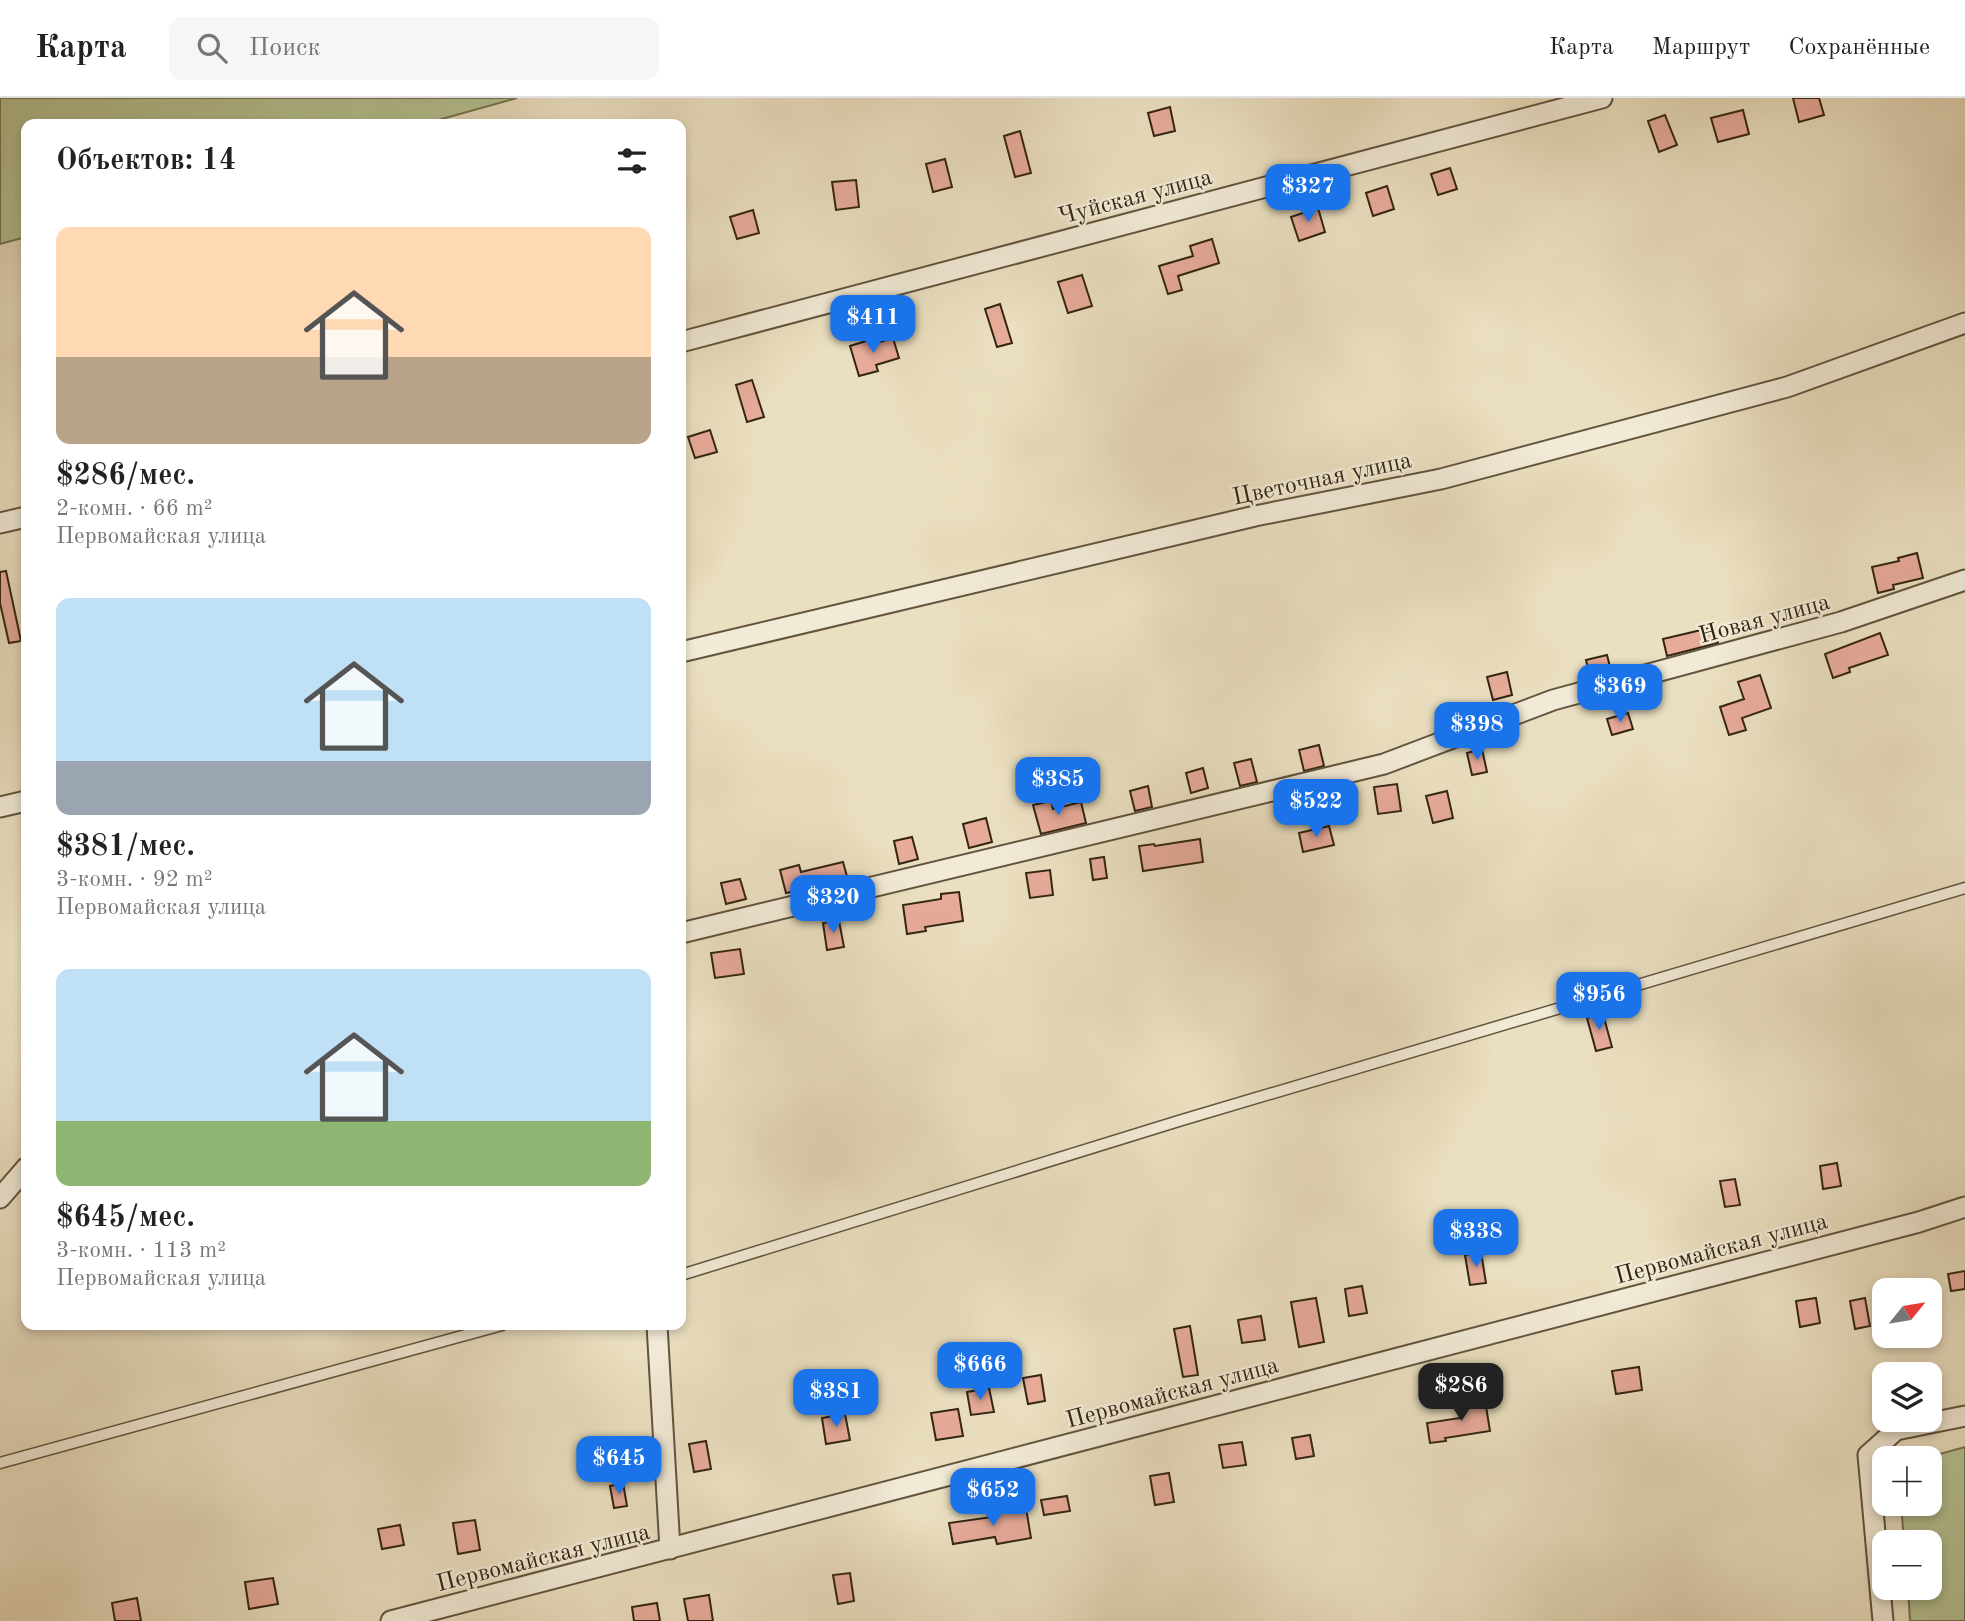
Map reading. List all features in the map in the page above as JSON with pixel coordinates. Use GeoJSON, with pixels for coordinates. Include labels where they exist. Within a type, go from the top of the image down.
{"type":"FeatureCollection","features":[{"type":"Feature","properties":{"kind":"street","name":"Чуйская улица"},"geometry":{"type":"LineString","coordinates":[[686,341],[1602,98]]}},
{"type":"Feature","properties":{"kind":"street","name":"Цветочная улица"},"geometry":{"type":"LineString","coordinates":[[686,651],[1255,516],[1441,479],[1787,387],[1965,323]]}},
{"type":"Feature","properties":{"kind":"street"},"geometry":{"type":"LineString","coordinates":[[0,523],[21,518]]}},
{"type":"Feature","properties":{"kind":"street","name":"Новая улица"},"geometry":{"type":"LineString","coordinates":[[686,932],[1384,764],[1553,700],[1840,622],[1965,580]]}},
{"type":"Feature","properties":{"kind":"street"},"geometry":{"type":"LineString","coordinates":[[0,807],[21,802]]}},
{"type":"Feature","properties":{"kind":"street"},"geometry":{"type":"LineString","coordinates":[[0,1198],[21,1174]]}},
{"type":"Feature","properties":{"kind":"street","name":"Первомайская улица"},"geometry":{"type":"LineString","coordinates":[[391,1621],[1919,1222],[1965,1207]]}},
{"type":"Feature","properties":{"kind":"street"},"geometry":{"type":"LineString","coordinates":[[657,1330],[670,1549]]}},
{"type":"Feature","properties":{"kind":"street"},"geometry":{"type":"LineString","coordinates":[[1883,1621],[1868,1455],[1896,1430],[1965,1416]]}},
{"type":"Feature","properties":{"kind":"lane"},"geometry":{"type":"LineString","coordinates":[[686,1273],[1182,1120],[1965,888]]}},
{"type":"Feature","properties":{"kind":"lane"},"geometry":{"type":"LineString","coordinates":[[0,1463],[484,1330]]}},
{"type":"Feature","properties":{"kind":"green space"},"geometry":{"type":"Polygon","coordinates":[[[0,98],[517,98],[442,119],[21,119],[21,238],[0,244],[0,98]]]}},
{"type":"Feature","properties":{"kind":"green space"},"geometry":{"type":"Polygon","coordinates":[[[1965,1447],[1965,1621],[1910,1621],[1909,1600],[1942,1600],[1942,1530],[1903,1530],[1902,1516],[1942,1516],[1942,1453],[1965,1447]]]}},
{"type":"Feature","properties":{"kind":"building"},"geometry":{"type":"Polygon","coordinates":[[[1793,98],[1819,98],[1824,115],[1799,122],[1793,98]]]}},
{"type":"Feature","properties":{"kind":"building"},"geometry":{"type":"Polygon","coordinates":[[[1170,107],[1175,131],[1154,136],[1148,113],[1170,107]]]}},
{"type":"Feature","properties":{"kind":"building"},"geometry":{"type":"Polygon","coordinates":[[[1743,110],[1749,134],[1718,142],[1711,118],[1743,110]]]}},
{"type":"Feature","properties":{"kind":"building"},"geometry":{"type":"Polygon","coordinates":[[[1665,115],[1677,145],[1659,152],[1648,121],[1665,115]]]}},
{"type":"Feature","properties":{"kind":"building"},"geometry":{"type":"Polygon","coordinates":[[[1020,131],[1031,173],[1015,177],[1004,136],[1020,131]]]}},
{"type":"Feature","properties":{"kind":"building"},"geometry":{"type":"Polygon","coordinates":[[[945,159],[952,187],[933,192],[926,164],[945,159]]]}},
{"type":"Feature","properties":{"kind":"building"},"geometry":{"type":"Polygon","coordinates":[[[1450,168],[1457,189],[1438,195],[1431,174],[1450,168]]]}},
{"type":"Feature","properties":{"kind":"building"},"geometry":{"type":"Polygon","coordinates":[[[856,180],[859,207],[836,210],[832,182],[856,180]]]}},
{"type":"Feature","properties":{"kind":"building"},"geometry":{"type":"Polygon","coordinates":[[[1387,186],[1394,209],[1373,216],[1366,193],[1387,186]]]}},
{"type":"Feature","properties":{"kind":"building"},"geometry":{"type":"Polygon","coordinates":[[[1318,208],[1325,232],[1299,241],[1291,217],[1318,208]]]}},
{"type":"Feature","properties":{"kind":"building"},"geometry":{"type":"Polygon","coordinates":[[[753,210],[759,233],[737,239],[730,217],[753,210]]]}},
{"type":"Feature","properties":{"kind":"building"},"geometry":{"type":"Polygon","coordinates":[[[1212,239],[1219,263],[1178,276],[1182,290],[1168,294],[1159,266],[1193,256],[1190,246],[1212,239]]]}},
{"type":"Feature","properties":{"kind":"building"},"geometry":{"type":"Polygon","coordinates":[[[1082,275],[1092,306],[1068,313],[1058,282],[1082,275]]]}},
{"type":"Feature","properties":{"kind":"building"},"geometry":{"type":"Polygon","coordinates":[[[1000,304],[1012,343],[997,347],[985,309],[1000,304]]]}},
{"type":"Feature","properties":{"kind":"building"},"geometry":{"type":"Polygon","coordinates":[[[893,338],[899,358],[876,365],[878,371],[859,376],[850,346],[869,340],[870,345],[893,338]]]}},
{"type":"Feature","properties":{"kind":"building"},"geometry":{"type":"Polygon","coordinates":[[[752,380],[764,417],[747,422],[736,385],[752,380]]]}},
{"type":"Feature","properties":{"kind":"building"},"geometry":{"type":"Polygon","coordinates":[[[710,430],[717,452],[695,458],[688,437],[710,430]]]}},
{"type":"Feature","properties":{"kind":"building"},"geometry":{"type":"Polygon","coordinates":[[[1917,553],[1923,578],[1893,585],[1894,589],[1878,593],[1872,567],[1899,561],[1898,558],[1917,553]]]}},
{"type":"Feature","properties":{"kind":"building"},"geometry":{"type":"Polygon","coordinates":[[[6,571],[21,641],[9,643],[0,603],[0,572],[6,571]]]}},
{"type":"Feature","properties":{"kind":"building"},"geometry":{"type":"Polygon","coordinates":[[[1714,627],[1718,643],[1667,656],[1663,639],[1714,627]]]}},
{"type":"Feature","properties":{"kind":"building"},"geometry":{"type":"Polygon","coordinates":[[[1880,633],[1888,655],[1849,668],[1850,672],[1833,678],[1825,654],[1880,633]]]}},
{"type":"Feature","properties":{"kind":"building"},"geometry":{"type":"Polygon","coordinates":[[[1607,655],[1611,671],[1590,677],[1586,660],[1607,655]]]}},
{"type":"Feature","properties":{"kind":"building"},"geometry":{"type":"Polygon","coordinates":[[[1507,672],[1512,695],[1493,700],[1487,677],[1507,672]]]}},
{"type":"Feature","properties":{"kind":"building"},"geometry":{"type":"Polygon","coordinates":[[[1760,675],[1771,708],[1742,718],[1746,730],[1729,735],[1720,707],[1744,699],[1738,682],[1760,675]]]}},
{"type":"Feature","properties":{"kind":"building"},"geometry":{"type":"Polygon","coordinates":[[[1628,713],[1633,729],[1612,735],[1607,719],[1628,713]]]}},
{"type":"Feature","properties":{"kind":"building"},"geometry":{"type":"Polygon","coordinates":[[[1319,745],[1324,766],[1304,771],[1299,750],[1319,745]]]}},
{"type":"Feature","properties":{"kind":"building"},"geometry":{"type":"Polygon","coordinates":[[[1482,749],[1487,772],[1472,775],[1467,753],[1482,749]]]}},
{"type":"Feature","properties":{"kind":"building"},"geometry":{"type":"Polygon","coordinates":[[[1251,759],[1257,782],[1240,786],[1234,763],[1251,759]]]}},
{"type":"Feature","properties":{"kind":"building"},"geometry":{"type":"Polygon","coordinates":[[[1203,768],[1208,788],[1191,793],[1186,773],[1203,768]]]}},
{"type":"Feature","properties":{"kind":"building"},"geometry":{"type":"Polygon","coordinates":[[[1397,784],[1401,811],[1378,814],[1374,787],[1397,784]]]}},
{"type":"Feature","properties":{"kind":"building"},"geometry":{"type":"Polygon","coordinates":[[[1148,786],[1152,807],[1135,811],[1130,791],[1148,786]]]}},
{"type":"Feature","properties":{"kind":"building"},"geometry":{"type":"Polygon","coordinates":[[[1447,791],[1453,818],[1433,823],[1426,796],[1447,791]]]}},
{"type":"Feature","properties":{"kind":"building"},"geometry":{"type":"Polygon","coordinates":[[[1051,801],[1053,809],[1081,802],[1086,823],[1041,834],[1033,805],[1051,801]]]}},
{"type":"Feature","properties":{"kind":"building"},"geometry":{"type":"Polygon","coordinates":[[[986,818],[992,842],[969,848],[963,824],[986,818]]]}},
{"type":"Feature","properties":{"kind":"building"},"geometry":{"type":"Polygon","coordinates":[[[1329,826],[1334,845],[1303,852],[1299,833],[1329,826]]]}},
{"type":"Feature","properties":{"kind":"building"},"geometry":{"type":"Polygon","coordinates":[[[912,837],[918,859],[899,864],[894,841],[912,837]]]}},
{"type":"Feature","properties":{"kind":"building"},"geometry":{"type":"Polygon","coordinates":[[[1200,839],[1203,862],[1143,871],[1139,846],[1200,839]]]}},
{"type":"Feature","properties":{"kind":"building"},"geometry":{"type":"Polygon","coordinates":[[[1104,857],[1107,878],[1093,880],[1090,859],[1104,857]]]}},
{"type":"Feature","properties":{"kind":"building"},"geometry":{"type":"Polygon","coordinates":[[[843,862],[848,880],[786,893],[780,870],[799,865],[801,872],[843,862]]]}},
{"type":"Feature","properties":{"kind":"building"},"geometry":{"type":"Polygon","coordinates":[[[1050,870],[1053,895],[1030,898],[1026,873],[1050,870]]]}},
{"type":"Feature","properties":{"kind":"building"},"geometry":{"type":"Polygon","coordinates":[[[740,879],[746,899],[726,904],[721,883],[740,879]]]}},
{"type":"Feature","properties":{"kind":"building"},"geometry":{"type":"Polygon","coordinates":[[[959,892],[963,921],[925,927],[926,931],[907,934],[903,905],[941,899],[941,894],[959,892]]]}},
{"type":"Feature","properties":{"kind":"building"},"geometry":{"type":"Polygon","coordinates":[[[839,921],[844,947],[827,950],[823,923],[839,921]]]}},
{"type":"Feature","properties":{"kind":"building"},"geometry":{"type":"Polygon","coordinates":[[[740,949],[744,974],[715,978],[711,953],[740,949]]]}},
{"type":"Feature","properties":{"kind":"building"},"geometry":{"type":"Polygon","coordinates":[[[1603,1014],[1612,1047],[1596,1051],[1587,1018],[1603,1014]]]}},
{"type":"Feature","properties":{"kind":"building"},"geometry":{"type":"Polygon","coordinates":[[[1837,1163],[1841,1186],[1823,1189],[1820,1166],[1837,1163]]]}},
{"type":"Feature","properties":{"kind":"building"},"geometry":{"type":"Polygon","coordinates":[[[1735,1179],[1740,1205],[1725,1207],[1720,1181],[1735,1179]]]}},
{"type":"Feature","properties":{"kind":"building"},"geometry":{"type":"Polygon","coordinates":[[[1481,1252],[1486,1283],[1470,1285],[1465,1255],[1481,1252]]]}},
{"type":"Feature","properties":{"kind":"building"},"geometry":{"type":"Polygon","coordinates":[[[1965,1271],[1965,1289],[1951,1291],[1948,1274],[1965,1271]]]}},
{"type":"Feature","properties":{"kind":"building"},"geometry":{"type":"Polygon","coordinates":[[[1362,1286],[1367,1313],[1349,1316],[1345,1289],[1362,1286]]]}},
{"type":"Feature","properties":{"kind":"building"},"geometry":{"type":"Polygon","coordinates":[[[1316,1298],[1324,1342],[1299,1347],[1291,1302],[1316,1298]]]}},
{"type":"Feature","properties":{"kind":"building"},"geometry":{"type":"Polygon","coordinates":[[[1816,1298],[1820,1323],[1800,1327],[1796,1301],[1816,1298]]]}},
{"type":"Feature","properties":{"kind":"building"},"geometry":{"type":"Polygon","coordinates":[[[1865,1298],[1870,1326],[1855,1329],[1850,1301],[1865,1298]]]}},
{"type":"Feature","properties":{"kind":"building"},"geometry":{"type":"Polygon","coordinates":[[[1261,1316],[1265,1340],[1242,1343],[1238,1320],[1261,1316]]]}},
{"type":"Feature","properties":{"kind":"building"},"geometry":{"type":"Polygon","coordinates":[[[1190,1326],[1198,1375],[1183,1377],[1174,1329],[1190,1326]]]}},
{"type":"Feature","properties":{"kind":"building"},"geometry":{"type":"Polygon","coordinates":[[[1639,1367],[1642,1390],[1616,1394],[1612,1371],[1639,1367]]]}},
{"type":"Feature","properties":{"kind":"building"},"geometry":{"type":"Polygon","coordinates":[[[1041,1375],[1045,1401],[1028,1404],[1023,1378],[1041,1375]]]}},
{"type":"Feature","properties":{"kind":"building"},"geometry":{"type":"Polygon","coordinates":[[[989,1388],[994,1412],[971,1415],[967,1392],[989,1388]]]}},
{"type":"Feature","properties":{"kind":"building"},"geometry":{"type":"Polygon","coordinates":[[[1485,1400],[1490,1431],[1430,1443],[1427,1423],[1460,1418],[1458,1404],[1485,1400]]]}},
{"type":"Feature","properties":{"kind":"building"},"geometry":{"type":"Polygon","coordinates":[[[958,1409],[963,1436],[936,1440],[931,1413],[958,1409]]]}},
{"type":"Feature","properties":{"kind":"building"},"geometry":{"type":"Polygon","coordinates":[[[845,1414],[850,1440],[826,1444],[822,1418],[845,1414]]]}},
{"type":"Feature","properties":{"kind":"building"},"geometry":{"type":"Polygon","coordinates":[[[1310,1435],[1314,1456],[1296,1459],[1292,1438],[1310,1435]]]}},
{"type":"Feature","properties":{"kind":"building"},"geometry":{"type":"Polygon","coordinates":[[[706,1441],[711,1469],[694,1472],[689,1444],[706,1441]]]}},
{"type":"Feature","properties":{"kind":"building"},"geometry":{"type":"Polygon","coordinates":[[[1242,1442],[1246,1465],[1223,1468],[1219,1445],[1242,1442]]]}},
{"type":"Feature","properties":{"kind":"building"},"geometry":{"type":"Polygon","coordinates":[[[1169,1473],[1174,1502],[1155,1505],[1150,1476],[1169,1473]]]}},
{"type":"Feature","properties":{"kind":"building"},"geometry":{"type":"Polygon","coordinates":[[[623,1483],[627,1506],[614,1508],[610,1486],[623,1483]]]}},
{"type":"Feature","properties":{"kind":"building"},"geometry":{"type":"Polygon","coordinates":[[[1067,1496],[1070,1511],[1044,1515],[1041,1500],[1067,1496]]]}},
{"type":"Feature","properties":{"kind":"building"},"geometry":{"type":"Polygon","coordinates":[[[1026,1508],[1031,1538],[997,1544],[995,1537],[953,1544],[949,1523],[992,1517],[991,1514],[1026,1508]]]}},
{"type":"Feature","properties":{"kind":"building"},"geometry":{"type":"Polygon","coordinates":[[[475,1520],[480,1550],[458,1554],[453,1523],[475,1520]]]}},
{"type":"Feature","properties":{"kind":"building"},"geometry":{"type":"Polygon","coordinates":[[[400,1525],[404,1545],[382,1549],[378,1529],[400,1525]]]}},
{"type":"Feature","properties":{"kind":"building"},"geometry":{"type":"Polygon","coordinates":[[[850,1573],[854,1601],[838,1604],[833,1575],[850,1573]]]}},
{"type":"Feature","properties":{"kind":"building"},"geometry":{"type":"Polygon","coordinates":[[[273,1578],[278,1604],[249,1609],[245,1582],[273,1578]]]}},
{"type":"Feature","properties":{"kind":"building"},"geometry":{"type":"Polygon","coordinates":[[[709,1595],[713,1621],[688,1621],[684,1599],[709,1595]]]}},
{"type":"Feature","properties":{"kind":"building"},"geometry":{"type":"Polygon","coordinates":[[[137,1598],[141,1621],[115,1621],[112,1603],[137,1598]]]}},
{"type":"Feature","properties":{"kind":"building"},"geometry":{"type":"Polygon","coordinates":[[[657,1603],[660,1621],[634,1621],[632,1607],[657,1603]]]}}]}
